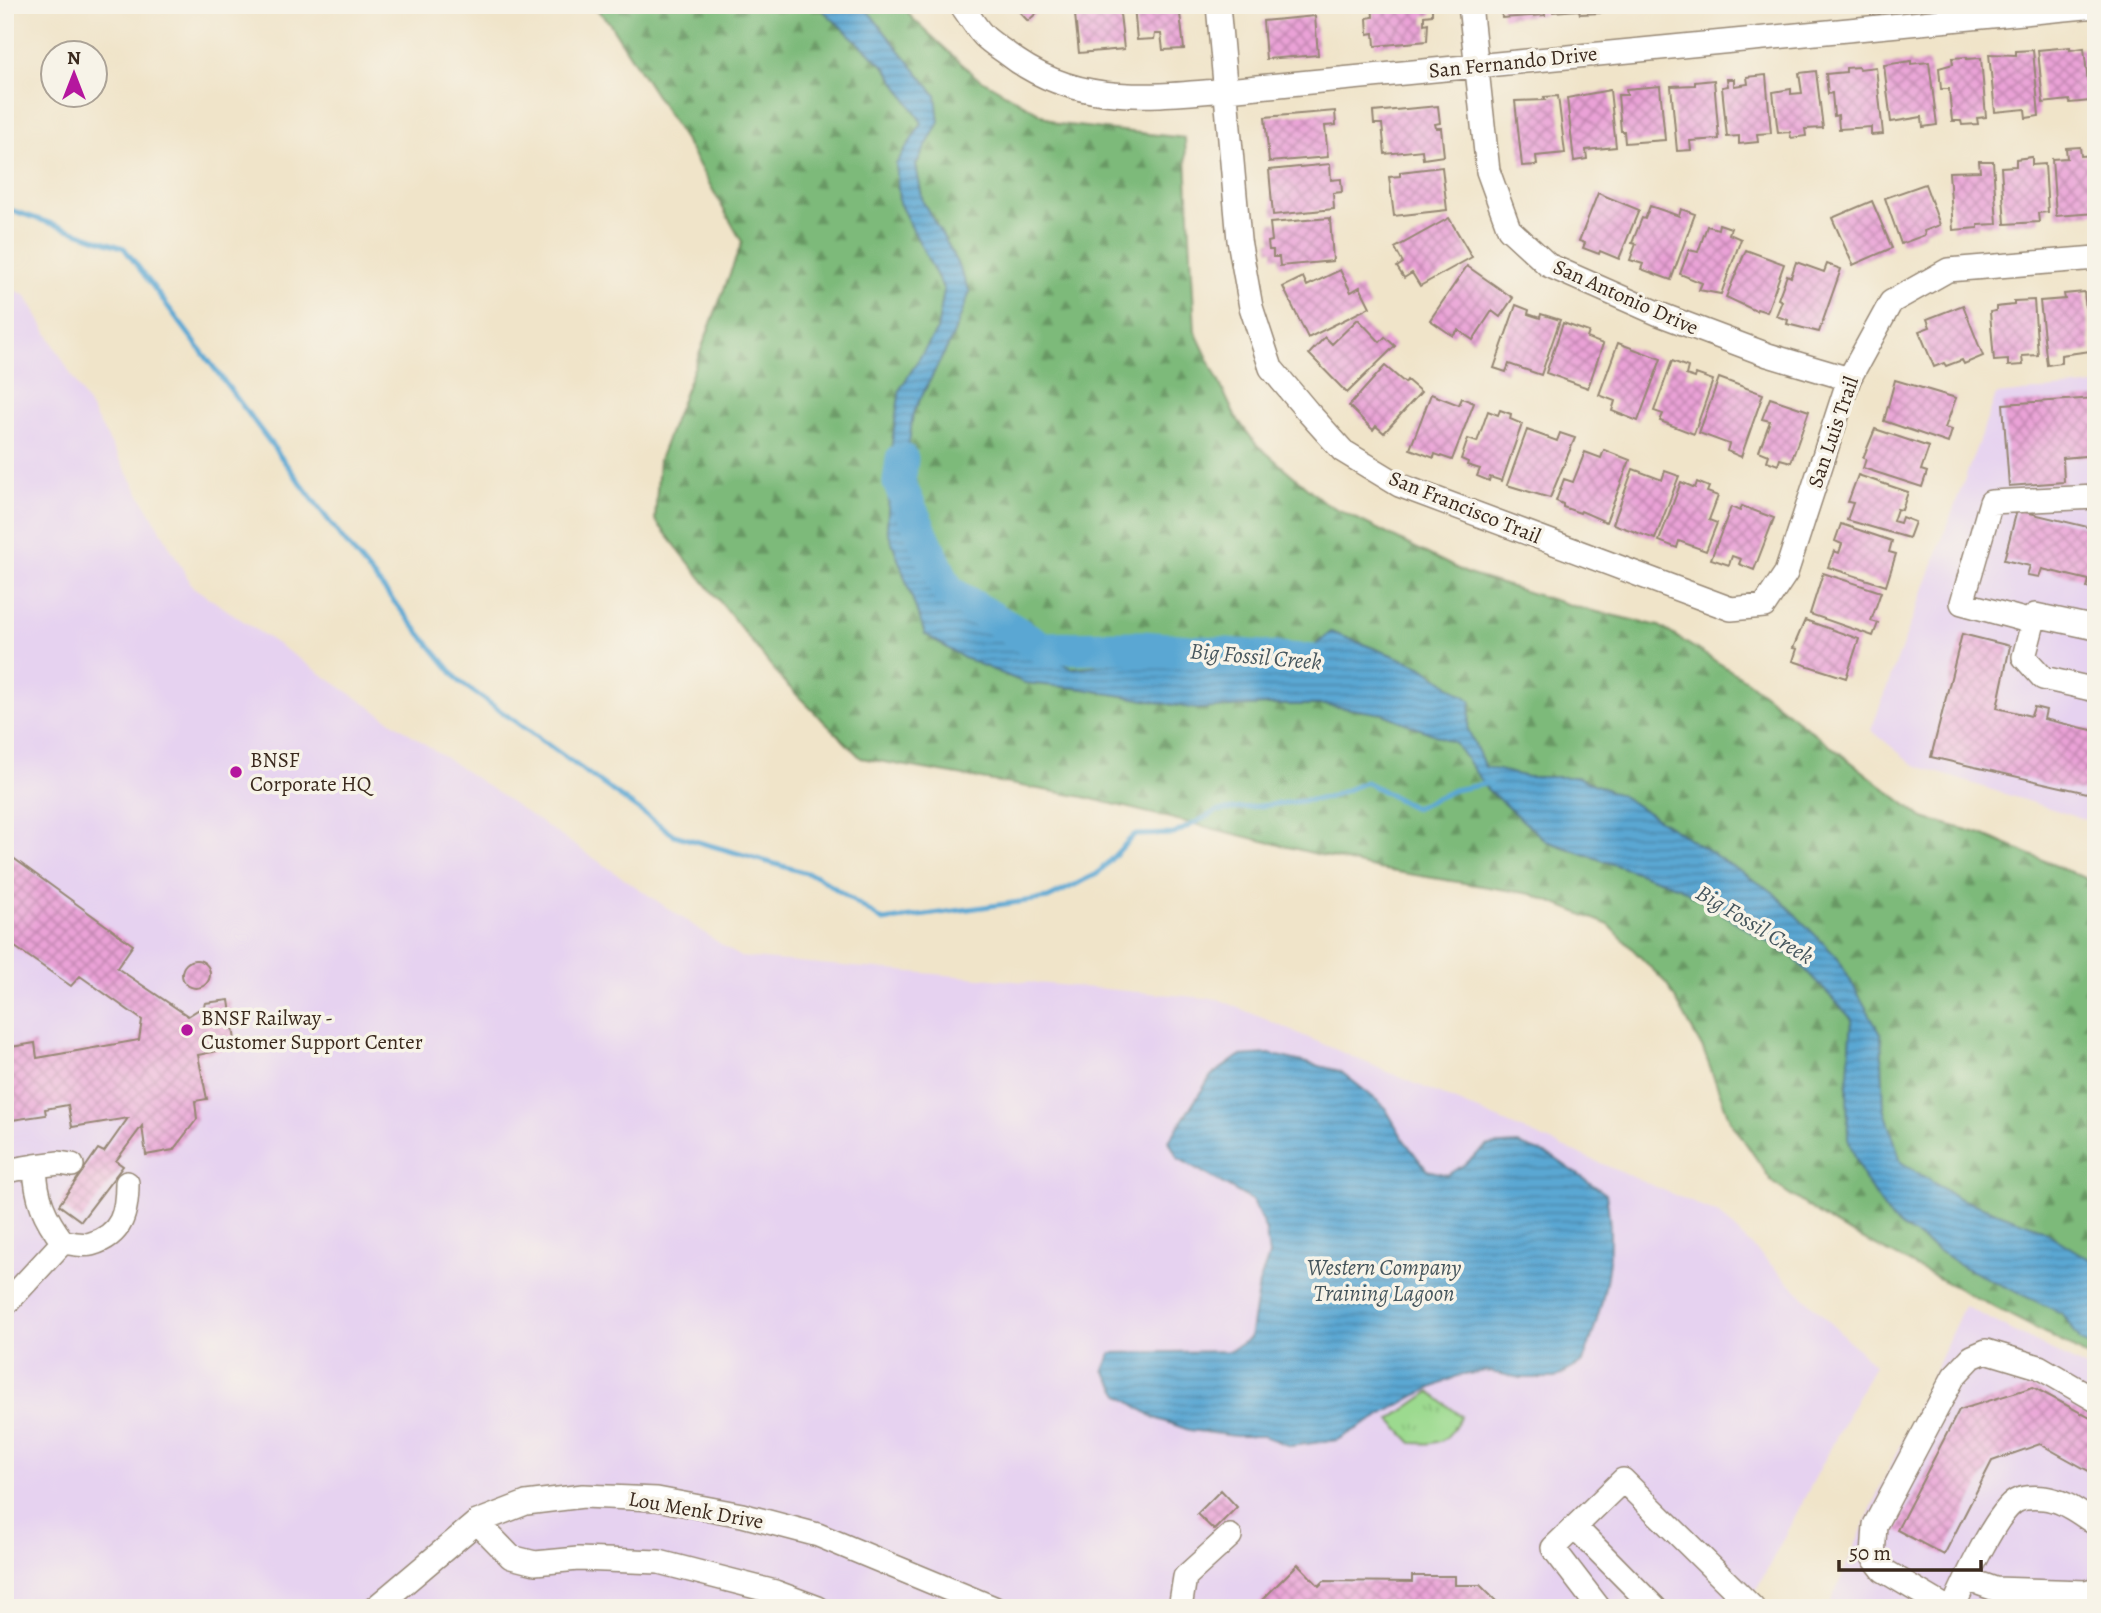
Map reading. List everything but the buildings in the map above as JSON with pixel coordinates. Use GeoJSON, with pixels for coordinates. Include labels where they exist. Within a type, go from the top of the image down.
{"type":"FeatureCollection","features":[{"type":"Feature","properties":{"kind":"street","name":"San Fernando Drive"},"geometry":{"type":"LineString","coordinates":[[961,5],[984,36],[1021,65],[1082,91],[1130,97],[1227,90],[2096,6]]}},
{"type":"Feature","properties":{"kind":"street","name":"San Francisco Trail"},"geometry":{"type":"LineString","coordinates":[[1218,5],[1239,240],[1251,307],[1271,368],[1343,451],[1399,485],[1731,608],[1764,606]]}},
{"type":"Feature","properties":{"kind":"street","name":"San Antonio Drive"},"geometry":{"type":"LineString","coordinates":[[1470,5],[1488,171],[1509,229],[1548,265],[1659,314],[1768,355],[1849,379]]}},
{"type":"Feature","properties":{"kind":"street","name":"San Luis Trail"},"geometry":{"type":"LineString","coordinates":[[1764,606],[1786,573],[1849,379],[1891,302],[1948,270],[2096,258]]}},
{"type":"Feature","properties":{"kind":"street"},"geometry":{"type":"LineString","coordinates":[[2032,622],[1962,603],[1991,502],[2096,497]]}},
{"type":"Feature","properties":{"kind":"street"},"geometry":{"type":"LineString","coordinates":[[2096,628],[2035,615],[2024,657],[2043,678],[2096,690]]}},
{"type":"Feature","properties":{"kind":"street"},"geometry":{"type":"LineString","coordinates":[[5,1171],[59,1163],[72,1165]]}},
{"type":"Feature","properties":{"kind":"street"},"geometry":{"type":"LineString","coordinates":[[35,1166],[36,1188],[47,1220],[63,1242],[90,1244],[117,1230],[127,1207],[127,1182]]}},
{"type":"Feature","properties":{"kind":"street"},"geometry":{"type":"LineString","coordinates":[[5,1305],[63,1242]]}},
{"type":"Feature","properties":{"kind":"street"},"geometry":{"type":"LineString","coordinates":[[1947,1608],[1883,1570],[1873,1557],[1875,1525],[1955,1376],[1972,1357],[1986,1351],[2039,1367],[2096,1400]]}},
{"type":"Feature","properties":{"kind":"street"},"geometry":{"type":"LineString","coordinates":[[1599,1608],[1553,1548],[1623,1480],[1753,1608]]}},
{"type":"Feature","properties":{"kind":"street","name":"Lou Menk Drive"},"geometry":{"type":"LineString","coordinates":[[375,1608],[477,1522],[526,1503],[560,1497],[604,1496],[657,1499],[818,1535],[994,1608]]}},
{"type":"Feature","properties":{"kind":"street"},"geometry":{"type":"LineString","coordinates":[[1953,1608],[2003,1513],[2017,1501],[2038,1498],[2055,1500],[2096,1524]]}},
{"type":"Feature","properties":{"kind":"street"},"geometry":{"type":"LineString","coordinates":[[477,1522],[511,1557],[535,1563],[578,1559],[659,1562],[775,1592],[818,1608]]}},
{"type":"Feature","properties":{"kind":"street"},"geometry":{"type":"LineString","coordinates":[[1575,1527],[1656,1608]]}},
{"type":"Feature","properties":{"kind":"street"},"geometry":{"type":"LineString","coordinates":[[1180,1608],[1185,1577],[1230,1536]]}},
{"type":"Feature","properties":{"kind":"street"},"geometry":{"type":"LineString","coordinates":[[1967,1579],[1994,1589],[2085,1592],[2096,1589]]}},
{"type":"Feature","properties":{"kind":"shaded area","name":"BNSF Corporate HQ"},"geometry":{"type":"Polygon","coordinates":[[[5,285],[26,296],[193,587],[740,957],[1218,999],[1719,1214],[1874,1365],[1747,1608],[5,1608],[5,285]]]}},
{"type":"Feature","properties":{"kind":"shaded area"},"geometry":{"type":"Polygon","coordinates":[[[2096,385],[2096,823],[1914,765],[1871,730],[1996,395],[2096,385]]]}},
{"type":"Feature","properties":{"kind":"shaded area"},"geometry":{"type":"Polygon","coordinates":[[[1964,1306],[2096,1373],[2096,1608],[1828,1608],[1878,1493],[1964,1306]]]}},
{"type":"Feature","properties":{"kind":"green space"},"geometry":{"type":"Polygon","coordinates":[[[592,5],[904,5],[911,17],[975,76],[1058,124],[1185,138],[1195,331],[1235,416],[1256,444],[1325,503],[1468,574],[1580,608],[1659,626],[1746,680],[1923,818],[1982,834],[2096,883],[2096,1362],[1835,1225],[1773,1183],[1730,1120],[1703,1049],[1667,984],[1609,925],[1531,894],[1378,869],[1084,797],[861,758],[783,681],[655,520],[659,460],[742,242],[687,144],[608,21],[592,5]]]}},
{"type":"Feature","properties":{"kind":"green space"},"geometry":{"type":"Polygon","coordinates":[[[1430,1392],[1461,1416],[1443,1440],[1412,1443],[1390,1420],[1430,1392]]]}},
{"type":"Feature","properties":{"kind":"water"},"geometry":{"type":"Polygon","coordinates":[[[817,5],[863,5],[936,95],[939,122],[916,165],[923,202],[951,250],[970,292],[952,338],[913,413],[907,459],[909,535],[946,597],[1002,637],[1072,668],[1183,657],[1213,664],[1306,653],[1331,632],[1421,666],[1471,701],[1468,729],[1485,767],[1528,777],[1577,777],[1620,795],[1773,892],[1837,957],[1881,1034],[1884,1107],[1901,1162],[1958,1198],[2039,1228],[2096,1262],[2096,1351],[2080,1340],[2063,1314],[1963,1267],[1893,1221],[1864,1179],[1848,1139],[1847,1087],[1852,1019],[1794,958],[1679,887],[1546,841],[1487,789],[1455,743],[1383,714],[1325,705],[1196,709],[1083,689],[1025,683],[964,658],[925,634],[887,528],[892,441],[900,389],[937,330],[944,290],[899,203],[896,164],[922,123],[886,68],[817,5]]]}},
{"type":"Feature","properties":{"kind":"water","name":"Western Company Training Lagoon"},"geometry":{"type":"Polygon","coordinates":[[[1269,1054],[1340,1071],[1384,1106],[1404,1140],[1427,1170],[1447,1175],[1487,1146],[1518,1144],[1553,1157],[1606,1194],[1610,1249],[1606,1282],[1583,1362],[1555,1378],[1521,1378],[1485,1371],[1457,1376],[1337,1440],[1290,1446],[1264,1436],[1236,1436],[1189,1430],[1155,1418],[1121,1396],[1104,1370],[1111,1353],[1230,1351],[1250,1338],[1259,1284],[1269,1256],[1266,1231],[1253,1201],[1178,1158],[1169,1141],[1211,1076],[1239,1056],[1269,1054]]]}},
{"type":"Feature","properties":{"kind":"waterway"},"geometry":{"type":"LineString","coordinates":[[5,208],[124,248],[341,537],[460,682],[674,835],[817,876],[883,921],[1048,898],[1097,874],[1134,835],[1174,834],[1217,811],[1327,798],[1366,782],[1414,808],[1454,790],[1490,783]]}},
{"type":"Feature","properties":{"kind":"waterway","name":"Big Fossil Creek"},"geometry":{"type":"LineString","coordinates":[[902,459],[899,483],[948,591],[1043,648],[1142,647],[1313,661]]}},
{"type":"Feature","properties":{"kind":"place","name":"BNSF Corporate HQ"},"geometry":{"type":"Point","coordinates":[236,772]}},
{"type":"Feature","properties":{"kind":"place","name":"BNSF Railway - Customer Support Center"},"geometry":{"type":"Point","coordinates":[187,1030]}}]}
